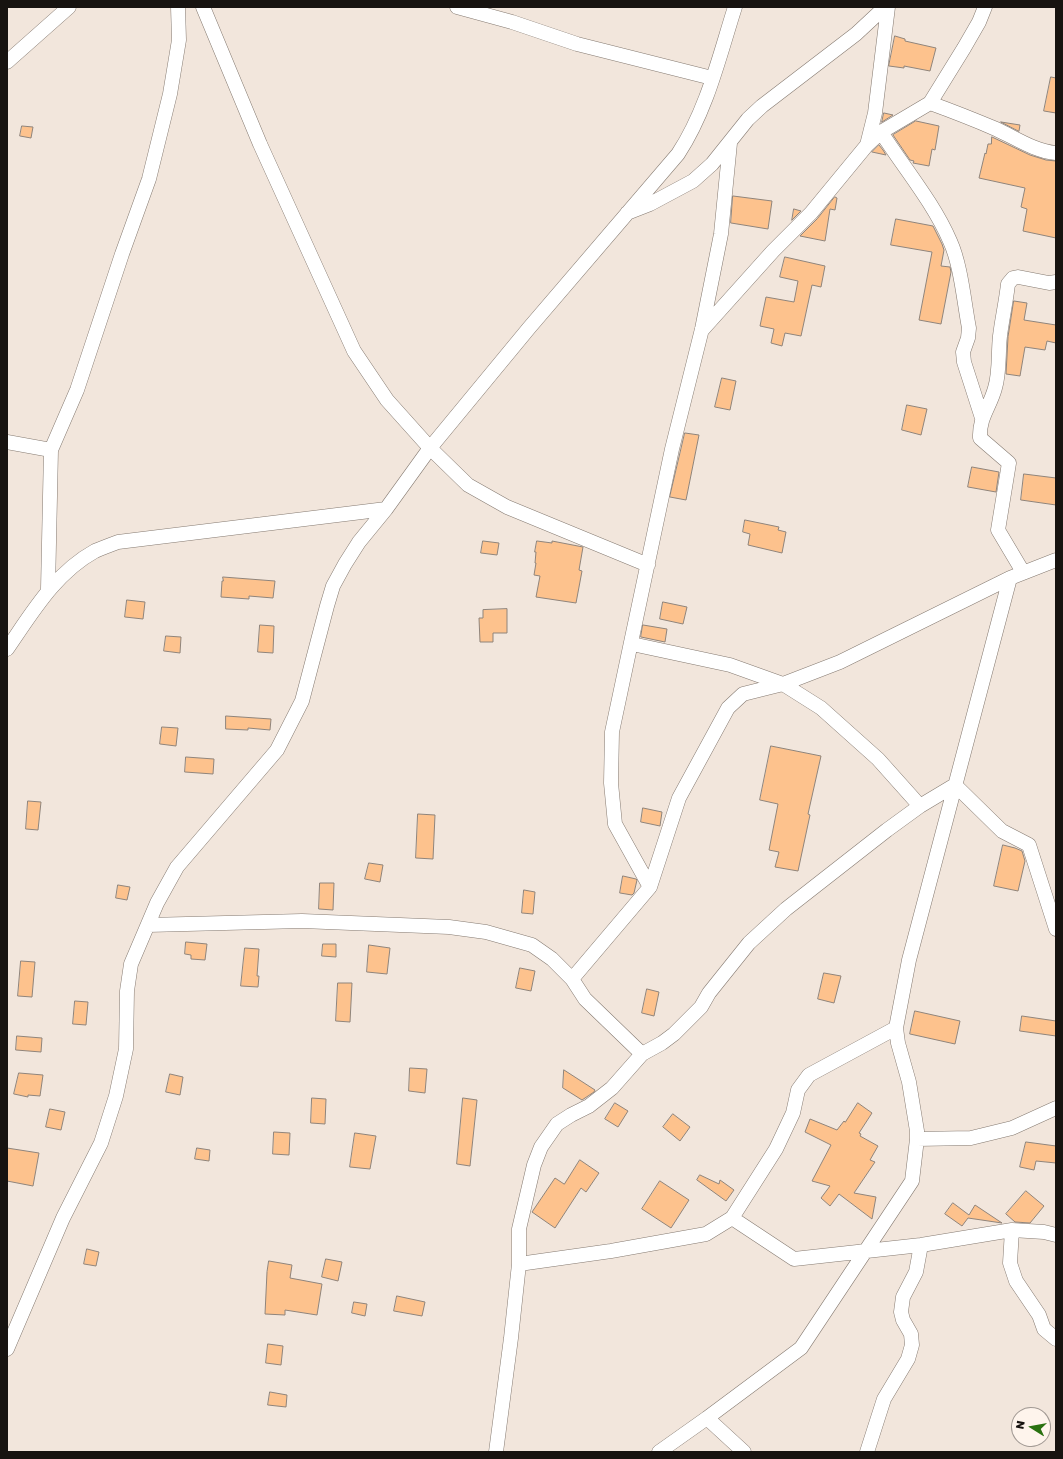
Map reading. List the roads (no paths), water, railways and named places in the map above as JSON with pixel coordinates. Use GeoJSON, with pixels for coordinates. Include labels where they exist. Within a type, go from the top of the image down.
{"type":"FeatureCollection","features":[{"type":"Feature","properties":{"kind":"street"},"geometry":{"type":"LineString","coordinates":[[7,62],[69,7]]}},
{"type":"Feature","properties":{"kind":"street"},"geometry":{"type":"LineString","coordinates":[[48,589],[51,450],[77,390],[122,254],[149,179],[170,94],[179,40],[178,7]]}},
{"type":"Feature","properties":{"kind":"street"},"geometry":{"type":"LineString","coordinates":[[203,7],[260,144],[354,351],[387,400],[430,448],[468,485],[507,507],[648,565]]}},
{"type":"Feature","properties":{"kind":"street"},"geometry":{"type":"LineString","coordinates":[[457,7],[512,22],[577,44],[712,78]]}},
{"type":"Feature","properties":{"kind":"street"},"geometry":{"type":"LineString","coordinates":[[7,1349],[63,1218],[101,1143],[116,1096],[126,1048],[127,991],[132,964],[156,903],[177,867],[277,750],[302,702],[333,586],[359,542],[386,509],[430,448],[678,154],[688,139],[702,110],[735,7]]}},
{"type":"Feature","properties":{"kind":"street"},"geometry":{"type":"LineString","coordinates":[[627,213],[650,204],[693,181],[712,164],[748,119],[762,106],[856,34],[885,7]]}},
{"type":"Feature","properties":{"kind":"street"},"geometry":{"type":"LineString","coordinates":[[867,146],[875,113],[888,7]]}},
{"type":"Feature","properties":{"kind":"street"},"geometry":{"type":"LineString","coordinates":[[702,329],[773,251],[811,213],[867,146],[881,132],[930,103],[979,22],[985,7]]}},
{"type":"Feature","properties":{"kind":"street"},"geometry":{"type":"LineString","coordinates":[[930,103],[996,129],[1035,148],[1048,152],[1056,152]]}},
{"type":"Feature","properties":{"kind":"street"},"geometry":{"type":"LineString","coordinates":[[881,132],[940,222],[954,251],[969,328],[964,352],[964,362],[982,418]]}},
{"type":"Feature","properties":{"kind":"street"},"geometry":{"type":"LineString","coordinates":[[650,887],[615,824],[611,783],[612,732],[632,644],[672,449],[702,329],[721,234],[730,143]]}},
{"type":"Feature","properties":{"kind":"street"},"geometry":{"type":"LineString","coordinates":[[1023,572],[998,530],[1009,463],[980,438],[979,430],[982,418],[995,388],[1000,357],[1000,338],[1008,284],[1013,278],[1018,277],[1049,283],[1056,282]]}},
{"type":"Feature","properties":{"kind":"street"},"geometry":{"type":"LineString","coordinates":[[7,442],[51,450]]}},
{"type":"Feature","properties":{"kind":"street"},"geometry":{"type":"LineString","coordinates":[[7,650],[48,589],[80,561],[96,551],[118,542],[386,509]]}},
{"type":"Feature","properties":{"kind":"street"},"geometry":{"type":"LineString","coordinates":[[572,979],[650,887],[679,798],[728,708],[743,694],[783,684],[840,662],[1010,578],[1056,560]]}},
{"type":"Feature","properties":{"kind":"street"},"geometry":{"type":"LineString","coordinates":[[659,1452],[801,1348],[912,1182],[917,1139],[909,1082],[898,1043],[896,1028],[909,960],[1010,578]]}},
{"type":"Feature","properties":{"kind":"street"},"geometry":{"type":"LineString","coordinates":[[632,644],[730,665],[783,684],[821,708],[878,759],[920,806]]}},
{"type":"Feature","properties":{"kind":"street"},"geometry":{"type":"LineString","coordinates":[[496,1452],[519,1264],[519,1228],[534,1165],[541,1147],[557,1124],[589,1106],[612,1088],[642,1054],[662,1043],[674,1034],[701,1007],[709,993],[749,943],[786,909],[920,806],[955,785]]}},
{"type":"Feature","properties":{"kind":"street"},"geometry":{"type":"LineString","coordinates":[[955,785],[1002,831],[1029,845],[1056,929]]}},
{"type":"Feature","properties":{"kind":"street"},"geometry":{"type":"LineString","coordinates":[[148,925],[302,921],[449,927],[486,932],[532,945],[552,959],[572,979],[585,999],[642,1054]]}},
{"type":"Feature","properties":{"kind":"street"},"geometry":{"type":"LineString","coordinates":[[519,1264],[610,1251],[706,1234],[732,1218],[776,1149],[793,1113],[798,1090],[809,1075],[896,1028]]}},
{"type":"Feature","properties":{"kind":"street"},"geometry":{"type":"LineString","coordinates":[[917,1139],[971,1138],[1012,1128],[1056,1108]]}},
{"type":"Feature","properties":{"kind":"street"},"geometry":{"type":"LineString","coordinates":[[732,1218],[794,1259],[921,1245],[1012,1230],[1038,1231],[1056,1235]]}},
{"type":"Feature","properties":{"kind":"street"},"geometry":{"type":"LineString","coordinates":[[1012,1230],[1010,1263],[1016,1281],[1039,1315],[1044,1329],[1056,1339]]}},
{"type":"Feature","properties":{"kind":"street"},"geometry":{"type":"LineString","coordinates":[[867,1452],[884,1399],[908,1359],[912,1346],[911,1334],[903,1320],[901,1312],[903,1297],[916,1272],[921,1245]]}},
{"type":"Feature","properties":{"kind":"street"},"geometry":{"type":"LineString","coordinates":[[707,1418],[744,1452]]}}]}
